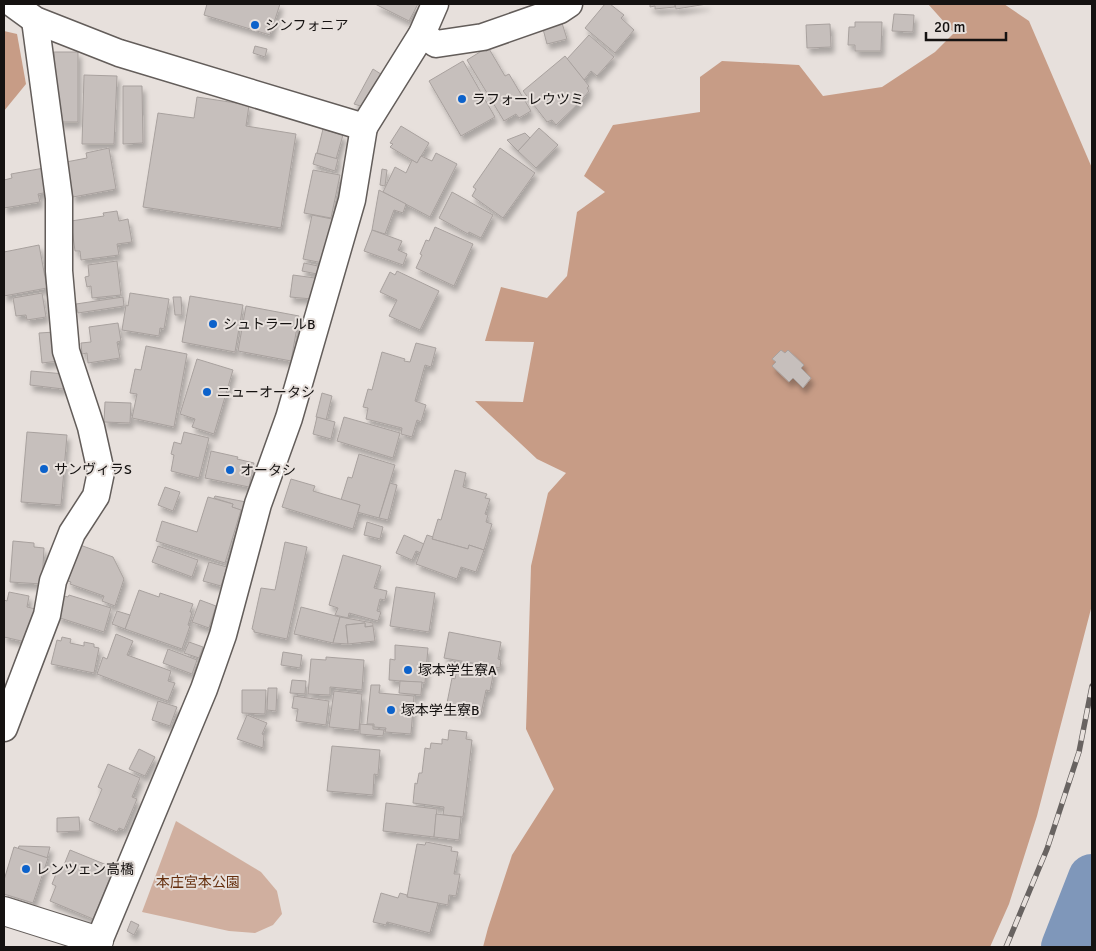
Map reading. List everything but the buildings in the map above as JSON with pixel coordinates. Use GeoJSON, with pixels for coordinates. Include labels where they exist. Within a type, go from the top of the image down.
{"type":"FeatureCollection","features":[{"type":"Feature","properties":{"kind":"street"},"geometry":{"type":"LineString","coordinates":[[13,4],[35,20],[119,53],[364,127]]}},
{"type":"Feature","properties":{"kind":"street"},"geometry":{"type":"LineString","coordinates":[[4,911],[100,941],[200,698],[223,635],[258,504],[289,418],[352,200],[364,127],[422,34],[435,4]]}},
{"type":"Feature","properties":{"kind":"street"},"geometry":{"type":"LineString","coordinates":[[422,34],[436,44],[483,37],[560,10],[569,4]]}},
{"type":"Feature","properties":{"kind":"street"},"geometry":{"type":"LineString","coordinates":[[4,728],[46,615],[53,580],[72,533],[96,496],[101,472],[91,427],[66,351],[59,270],[59,198],[35,20]]}},
{"type":"Feature","properties":{"kind":"green space","name":"本庄宮本公園"},"geometry":{"type":"Polygon","coordinates":[[[176,821],[261,872],[277,891],[282,914],[273,925],[255,933],[229,931],[142,912],[176,821]]]}},
{"type":"Feature","properties":{"kind":"shaded area"},"geometry":{"type":"Polygon","coordinates":[[[928,4],[1004,4],[1029,21],[1092,168],[1092,605],[1037,816],[1009,904],[990,947],[483,947],[512,855],[554,789],[526,729],[531,566],[548,493],[566,473],[537,459],[475,401],[523,402],[534,342],[485,341],[501,287],[547,298],[567,276],[577,212],[605,192],[584,176],[613,125],[700,112],[700,77],[722,61],[799,65],[823,96],[882,87],[935,52],[954,33],[928,4]]]}},
{"type":"Feature","properties":{"kind":"shaded area"},"geometry":{"type":"Polygon","coordinates":[[[4,31],[17,34],[26,84],[4,111],[4,31]]]}},
{"type":"Feature","properties":{"kind":"waterway"},"geometry":{"type":"LineString","coordinates":[[1065,947],[1092,878]]}},
{"type":"Feature","properties":{"kind":"railway"},"geometry":{"type":"LineString","coordinates":[[1006,947],[1047,849],[1079,752],[1092,686]]}},
{"type":"Feature","properties":{"kind":"place","name":"シンフォニア"},"geometry":{"type":"Point","coordinates":[255,25]}},
{"type":"Feature","properties":{"kind":"place","name":"ラフォーレウツミ"},"geometry":{"type":"Point","coordinates":[462,99]}},
{"type":"Feature","properties":{"kind":"place","name":"シュトラールB"},"geometry":{"type":"Point","coordinates":[213,324]}},
{"type":"Feature","properties":{"kind":"place","name":"ニューオータシ"},"geometry":{"type":"Point","coordinates":[207,392]}},
{"type":"Feature","properties":{"kind":"place","name":"サンヴィラS"},"geometry":{"type":"Point","coordinates":[44,469]}},
{"type":"Feature","properties":{"kind":"place","name":"オータシ"},"geometry":{"type":"Point","coordinates":[230,470]}},
{"type":"Feature","properties":{"kind":"place","name":"塚本学生寮A"},"geometry":{"type":"Point","coordinates":[408,670]}},
{"type":"Feature","properties":{"kind":"place","name":"塚本学生寮B"},"geometry":{"type":"Point","coordinates":[391,710]}},
{"type":"Feature","properties":{"kind":"place","name":"レンツェン高橋"},"geometry":{"type":"Point","coordinates":[26,869]}}]}
